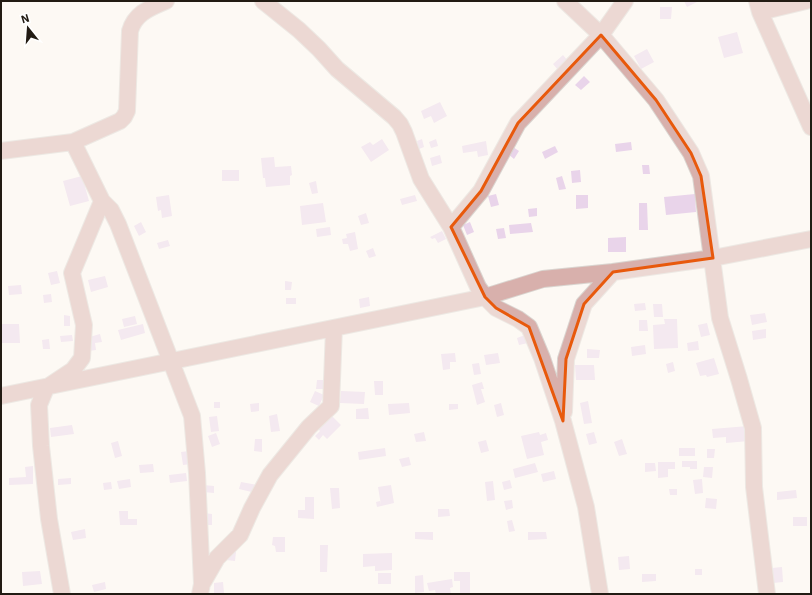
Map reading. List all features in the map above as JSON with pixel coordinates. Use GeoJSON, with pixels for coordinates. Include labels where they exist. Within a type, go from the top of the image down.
{"type":"FeatureCollection","features":[{"type":"Feature","properties":{"kind":"street"},"geometry":{"type":"LineString","coordinates":[[1,151],[73,142],[120,121],[127,111],[130,31],[132,24],[143,12],[166,1]]}},
{"type":"Feature","properties":{"kind":"street"},"geometry":{"type":"LineString","coordinates":[[263,1],[299,30],[337,69],[394,117],[400,124],[421,179],[451,227],[478,287],[496,308],[518,319],[529,327],[542,358],[563,421],[586,507],[600,594]]}},
{"type":"Feature","properties":{"kind":"street"},"geometry":{"type":"LineString","coordinates":[[565,1],[601,35],[656,100],[691,153],[701,176],[720,318],[740,379],[753,428],[754,487],[767,594]]}},
{"type":"Feature","properties":{"kind":"street"},"geometry":{"type":"LineString","coordinates":[[451,227],[480,191],[518,123],[601,35],[625,1]]}},
{"type":"Feature","properties":{"kind":"street"},"geometry":{"type":"LineString","coordinates":[[806,1],[759,6],[811,127]]}},
{"type":"Feature","properties":{"kind":"street"},"geometry":{"type":"LineString","coordinates":[[73,142],[102,201],[111,210],[118,224],[192,416],[197,473],[201,589]]}},
{"type":"Feature","properties":{"kind":"street"},"geometry":{"type":"LineString","coordinates":[[62,594],[49,519],[41,446],[39,405],[46,388],[73,370],[82,358],[84,325],[72,273],[102,201]]}},
{"type":"Feature","properties":{"kind":"street"},"geometry":{"type":"LineString","coordinates":[[1,396],[485,297],[543,279],[613,272],[713,258],[811,239]]}},
{"type":"Feature","properties":{"kind":"street"},"geometry":{"type":"LineString","coordinates":[[563,421],[566,359],[584,304],[613,272]]}},
{"type":"Feature","properties":{"kind":"street"},"geometry":{"type":"LineString","coordinates":[[201,589],[217,558],[240,535],[252,508],[270,476],[309,427],[331,406],[334,328]]}},
{"type":"Feature","properties":{"kind":"highlighted area"},"geometry":{"type":"Polygon","coordinates":[[[601,35],[656,100],[691,153],[701,176],[713,258],[613,272],[584,304],[566,359],[563,421],[529,327],[496,308],[485,297],[451,227],[481,191],[518,123],[601,35]]]}},
{"type":"Feature","properties":{"kind":"building"},"geometry":{"type":"Polygon","coordinates":[[[684,1],[699,1],[687,7],[684,1]]]}},
{"type":"Feature","properties":{"kind":"building"},"geometry":{"type":"Polygon","coordinates":[[[660,7],[672,7],[671,19],[660,19],[660,7]]]}},
{"type":"Feature","properties":{"kind":"building"},"geometry":{"type":"Polygon","coordinates":[[[737,32],[743,53],[724,58],[718,37],[737,32]]]}},
{"type":"Feature","properties":{"kind":"building"},"geometry":{"type":"Polygon","coordinates":[[[647,49],[654,62],[641,69],[634,56],[647,49]]]}},
{"type":"Feature","properties":{"kind":"building"},"geometry":{"type":"Polygon","coordinates":[[[563,55],[568,61],[558,70],[553,64],[563,55]]]}},
{"type":"Feature","properties":{"kind":"building"},"geometry":{"type":"Polygon","coordinates":[[[584,76],[590,82],[581,90],[575,85],[584,76]]]}},
{"type":"Feature","properties":{"kind":"building"},"geometry":{"type":"Polygon","coordinates":[[[440,102],[447,116],[434,123],[431,116],[424,119],[421,111],[440,102]]]}},
{"type":"Feature","properties":{"kind":"building"},"geometry":{"type":"Polygon","coordinates":[[[382,139],[389,150],[371,162],[361,147],[370,142],[373,145],[382,139]]]}},
{"type":"Feature","properties":{"kind":"building"},"geometry":{"type":"Polygon","coordinates":[[[422,139],[424,147],[419,149],[417,141],[422,139]]]}},
{"type":"Feature","properties":{"kind":"building"},"geometry":{"type":"Polygon","coordinates":[[[436,139],[438,146],[431,148],[429,142],[436,139]]]}},
{"type":"Feature","properties":{"kind":"building"},"geometry":{"type":"Polygon","coordinates":[[[486,141],[488,155],[478,157],[477,151],[463,153],[462,146],[486,141]]]}},
{"type":"Feature","properties":{"kind":"building"},"geometry":{"type":"Polygon","coordinates":[[[631,142],[632,150],[616,152],[615,144],[631,142]]]}},
{"type":"Feature","properties":{"kind":"building"},"geometry":{"type":"Polygon","coordinates":[[[555,146],[558,152],[545,159],[542,152],[555,146]]]}},
{"type":"Feature","properties":{"kind":"building"},"geometry":{"type":"Polygon","coordinates":[[[513,147],[519,151],[514,159],[508,154],[513,147]]]}},
{"type":"Feature","properties":{"kind":"building"},"geometry":{"type":"Polygon","coordinates":[[[440,155],[442,163],[432,166],[430,158],[440,155]]]}},
{"type":"Feature","properties":{"kind":"building"},"geometry":{"type":"Polygon","coordinates":[[[274,157],[275,167],[291,166],[292,175],[290,176],[290,185],[266,187],[265,178],[263,178],[261,158],[274,157]]]}},
{"type":"Feature","properties":{"kind":"building"},"geometry":{"type":"Polygon","coordinates":[[[642,165],[649,165],[650,174],[643,174],[642,165]]]}},
{"type":"Feature","properties":{"kind":"building"},"geometry":{"type":"Polygon","coordinates":[[[222,170],[239,170],[239,181],[222,181],[222,170]]]}},
{"type":"Feature","properties":{"kind":"building"},"geometry":{"type":"Polygon","coordinates":[[[580,170],[581,182],[572,183],[571,171],[580,170]]]}},
{"type":"Feature","properties":{"kind":"building"},"geometry":{"type":"Polygon","coordinates":[[[82,176],[89,201],[70,206],[63,181],[82,176]]]}},
{"type":"Feature","properties":{"kind":"building"},"geometry":{"type":"Polygon","coordinates":[[[562,176],[566,189],[559,190],[556,178],[562,176]]]}},
{"type":"Feature","properties":{"kind":"building"},"geometry":{"type":"Polygon","coordinates":[[[316,181],[318,193],[312,194],[309,183],[316,181]]]}},
{"type":"Feature","properties":{"kind":"building"},"geometry":{"type":"Polygon","coordinates":[[[496,194],[499,205],[491,207],[488,196],[496,194]]]}},
{"type":"Feature","properties":{"kind":"building"},"geometry":{"type":"Polygon","coordinates":[[[695,194],[696,212],[666,215],[664,197],[695,194]]]}},
{"type":"Feature","properties":{"kind":"building"},"geometry":{"type":"Polygon","coordinates":[[[169,195],[172,216],[162,218],[161,210],[158,211],[156,197],[169,195]]]}},
{"type":"Feature","properties":{"kind":"building"},"geometry":{"type":"Polygon","coordinates":[[[415,195],[417,201],[402,205],[400,199],[415,195]]]}},
{"type":"Feature","properties":{"kind":"building"},"geometry":{"type":"Polygon","coordinates":[[[576,195],[588,195],[588,208],[576,209],[576,195]]]}},
{"type":"Feature","properties":{"kind":"building"},"geometry":{"type":"Polygon","coordinates":[[[323,203],[326,222],[302,225],[300,206],[323,203]]]}},
{"type":"Feature","properties":{"kind":"building"},"geometry":{"type":"Polygon","coordinates":[[[639,203],[647,203],[648,230],[639,230],[639,203]]]}},
{"type":"Feature","properties":{"kind":"building"},"geometry":{"type":"Polygon","coordinates":[[[537,208],[537,216],[529,217],[528,209],[537,208]]]}},
{"type":"Feature","properties":{"kind":"building"},"geometry":{"type":"Polygon","coordinates":[[[366,213],[369,223],[361,225],[358,216],[366,213]]]}},
{"type":"Feature","properties":{"kind":"building"},"geometry":{"type":"Polygon","coordinates":[[[141,222],[146,232],[139,236],[134,226],[141,222]]]}},
{"type":"Feature","properties":{"kind":"building"},"geometry":{"type":"Polygon","coordinates":[[[470,222],[474,232],[467,235],[463,225],[470,222]]]}},
{"type":"Feature","properties":{"kind":"building"},"geometry":{"type":"Polygon","coordinates":[[[531,223],[533,232],[510,234],[509,225],[531,223]]]}},
{"type":"Feature","properties":{"kind":"building"},"geometry":{"type":"Polygon","coordinates":[[[330,227],[331,235],[317,237],[316,229],[330,227]]]}},
{"type":"Feature","properties":{"kind":"building"},"geometry":{"type":"Polygon","coordinates":[[[504,228],[506,238],[498,239],[496,229],[504,228]]]}},
{"type":"Feature","properties":{"kind":"building"},"geometry":{"type":"Polygon","coordinates":[[[442,231],[446,239],[438,243],[435,238],[432,239],[430,237],[442,231]]]}},
{"type":"Feature","properties":{"kind":"building"},"geometry":{"type":"Polygon","coordinates":[[[355,232],[358,249],[350,251],[348,244],[343,244],[342,239],[347,238],[346,234],[355,232]]]}},
{"type":"Feature","properties":{"kind":"building"},"geometry":{"type":"Polygon","coordinates":[[[626,237],[626,252],[608,252],[608,238],[626,237]]]}},
{"type":"Feature","properties":{"kind":"building"},"geometry":{"type":"Polygon","coordinates":[[[168,240],[170,246],[159,249],[157,243],[168,240]]]}},
{"type":"Feature","properties":{"kind":"building"},"geometry":{"type":"Polygon","coordinates":[[[373,248],[376,256],[369,258],[366,251],[373,248]]]}},
{"type":"Feature","properties":{"kind":"building"},"geometry":{"type":"Polygon","coordinates":[[[57,271],[60,283],[51,285],[48,273],[57,271]]]}},
{"type":"Feature","properties":{"kind":"building"},"geometry":{"type":"Polygon","coordinates":[[[105,276],[108,287],[91,292],[88,280],[105,276]]]}},
{"type":"Feature","properties":{"kind":"building"},"geometry":{"type":"Polygon","coordinates":[[[285,281],[292,282],[291,290],[285,290],[285,281]]]}},
{"type":"Feature","properties":{"kind":"building"},"geometry":{"type":"Polygon","coordinates":[[[21,285],[22,294],[9,295],[8,286],[21,285]]]}},
{"type":"Feature","properties":{"kind":"building"},"geometry":{"type":"Polygon","coordinates":[[[51,294],[52,302],[44,303],[43,295],[51,294]]]}},
{"type":"Feature","properties":{"kind":"building"},"geometry":{"type":"Polygon","coordinates":[[[369,297],[370,306],[360,308],[359,299],[369,297]]]}},
{"type":"Feature","properties":{"kind":"building"},"geometry":{"type":"Polygon","coordinates":[[[286,298],[296,298],[296,304],[286,304],[286,298]]]}},
{"type":"Feature","properties":{"kind":"building"},"geometry":{"type":"Polygon","coordinates":[[[645,303],[646,310],[635,311],[634,304],[645,303]]]}},
{"type":"Feature","properties":{"kind":"building"},"geometry":{"type":"Polygon","coordinates":[[[653,304],[662,304],[663,317],[654,317],[653,304]]]}},
{"type":"Feature","properties":{"kind":"building"},"geometry":{"type":"Polygon","coordinates":[[[765,313],[767,322],[752,325],[750,315],[765,313]]]}},
{"type":"Feature","properties":{"kind":"building"},"geometry":{"type":"Polygon","coordinates":[[[64,315],[70,316],[70,326],[64,326],[64,315]]]}},
{"type":"Feature","properties":{"kind":"building"},"geometry":{"type":"Polygon","coordinates":[[[135,316],[137,324],[124,327],[122,319],[135,316]]]}},
{"type":"Feature","properties":{"kind":"building"},"geometry":{"type":"Polygon","coordinates":[[[664,319],[677,319],[678,348],[654,349],[653,325],[665,324],[664,319]]]}},
{"type":"Feature","properties":{"kind":"building"},"geometry":{"type":"Polygon","coordinates":[[[639,320],[647,320],[648,331],[639,331],[639,320]]]}},
{"type":"Feature","properties":{"kind":"building"},"geometry":{"type":"Polygon","coordinates":[[[707,323],[710,335],[701,337],[698,325],[707,323]]]}},
{"type":"Feature","properties":{"kind":"building"},"geometry":{"type":"Polygon","coordinates":[[[1,324],[19,324],[20,343],[1,343],[1,324]]]}},
{"type":"Feature","properties":{"kind":"building"},"geometry":{"type":"Polygon","coordinates":[[[143,324],[145,333],[121,340],[118,330],[143,324]]]}},
{"type":"Feature","properties":{"kind":"building"},"geometry":{"type":"Polygon","coordinates":[[[766,329],[766,338],[753,340],[752,331],[766,329]]]}},
{"type":"Feature","properties":{"kind":"building"},"geometry":{"type":"Polygon","coordinates":[[[100,334],[102,342],[95,343],[96,350],[89,351],[86,338],[100,334]]]}},
{"type":"Feature","properties":{"kind":"building"},"geometry":{"type":"Polygon","coordinates":[[[72,335],[73,341],[61,342],[60,336],[72,335]]]}},
{"type":"Feature","properties":{"kind":"building"},"geometry":{"type":"Polygon","coordinates":[[[525,335],[528,343],[519,345],[517,338],[525,335]]]}},
{"type":"Feature","properties":{"kind":"building"},"geometry":{"type":"Polygon","coordinates":[[[49,339],[50,349],[43,349],[42,340],[49,339]]]}},
{"type":"Feature","properties":{"kind":"building"},"geometry":{"type":"Polygon","coordinates":[[[698,341],[699,350],[688,351],[687,343],[698,341]]]}},
{"type":"Feature","properties":{"kind":"building"},"geometry":{"type":"Polygon","coordinates":[[[645,345],[646,354],[632,356],[631,347],[645,345]]]}},
{"type":"Feature","properties":{"kind":"building"},"geometry":{"type":"Polygon","coordinates":[[[587,349],[600,350],[599,358],[587,358],[587,349]]]}},
{"type":"Feature","properties":{"kind":"building"},"geometry":{"type":"Polygon","coordinates":[[[455,353],[456,362],[450,362],[450,369],[443,370],[441,354],[455,353]]]}},
{"type":"Feature","properties":{"kind":"building"},"geometry":{"type":"Polygon","coordinates":[[[498,353],[500,363],[486,365],[484,355],[498,353]]]}},
{"type":"Feature","properties":{"kind":"building"},"geometry":{"type":"Polygon","coordinates":[[[714,358],[719,374],[707,377],[706,375],[700,376],[696,363],[714,358]]]}},
{"type":"Feature","properties":{"kind":"building"},"geometry":{"type":"Polygon","coordinates":[[[673,362],[675,371],[668,373],[666,364],[673,362]]]}},
{"type":"Feature","properties":{"kind":"building"},"geometry":{"type":"Polygon","coordinates":[[[479,363],[481,374],[474,375],[472,364],[479,363]]]}},
{"type":"Feature","properties":{"kind":"building"},"geometry":{"type":"Polygon","coordinates":[[[575,365],[594,365],[595,380],[576,380],[575,365]]]}},
{"type":"Feature","properties":{"kind":"building"},"geometry":{"type":"Polygon","coordinates":[[[317,380],[324,380],[324,389],[316,389],[317,380]]]}},
{"type":"Feature","properties":{"kind":"building"},"geometry":{"type":"Polygon","coordinates":[[[374,381],[383,381],[383,395],[375,395],[374,381]]]}},
{"type":"Feature","properties":{"kind":"building"},"geometry":{"type":"Polygon","coordinates":[[[482,382],[484,389],[481,389],[485,402],[477,405],[472,385],[482,382]]]}},
{"type":"Feature","properties":{"kind":"building"},"geometry":{"type":"Polygon","coordinates":[[[315,391],[324,395],[319,406],[310,402],[315,391]]]}},
{"type":"Feature","properties":{"kind":"building"},"geometry":{"type":"Polygon","coordinates":[[[341,391],[365,392],[364,404],[340,403],[341,391]]]}},
{"type":"Feature","properties":{"kind":"building"},"geometry":{"type":"Polygon","coordinates":[[[588,401],[592,423],[584,424],[580,403],[588,401]]]}},
{"type":"Feature","properties":{"kind":"building"},"geometry":{"type":"Polygon","coordinates":[[[214,402],[220,402],[220,408],[214,408],[214,402]]]}},
{"type":"Feature","properties":{"kind":"building"},"geometry":{"type":"Polygon","coordinates":[[[259,403],[259,411],[251,412],[250,404],[259,403]]]}},
{"type":"Feature","properties":{"kind":"building"},"geometry":{"type":"Polygon","coordinates":[[[409,403],[410,413],[389,415],[388,404],[409,403]]]}},
{"type":"Feature","properties":{"kind":"building"},"geometry":{"type":"Polygon","coordinates":[[[501,403],[504,415],[497,417],[494,405],[501,403]]]}},
{"type":"Feature","properties":{"kind":"building"},"geometry":{"type":"Polygon","coordinates":[[[449,404],[458,404],[458,409],[449,410],[449,404]]]}},
{"type":"Feature","properties":{"kind":"building"},"geometry":{"type":"Polygon","coordinates":[[[368,408],[369,419],[356,419],[356,409],[368,408]]]}},
{"type":"Feature","properties":{"kind":"building"},"geometry":{"type":"Polygon","coordinates":[[[329,413],[341,425],[327,439],[323,435],[319,440],[315,436],[320,431],[316,427],[329,413]]]}},
{"type":"Feature","properties":{"kind":"building"},"geometry":{"type":"Polygon","coordinates":[[[277,414],[280,431],[271,432],[269,416],[277,414]]]}},
{"type":"Feature","properties":{"kind":"building"},"geometry":{"type":"Polygon","coordinates":[[[217,416],[219,431],[211,432],[209,417],[217,416]]]}},
{"type":"Feature","properties":{"kind":"building"},"geometry":{"type":"Polygon","coordinates":[[[72,425],[74,434],[51,437],[50,428],[72,425]]]}},
{"type":"Feature","properties":{"kind":"building"},"geometry":{"type":"Polygon","coordinates":[[[748,426],[749,441],[726,443],[726,437],[713,438],[712,429],[748,426]]]}},
{"type":"Feature","properties":{"kind":"building"},"geometry":{"type":"Polygon","coordinates":[[[424,432],[426,441],[416,442],[414,434],[424,432]]]}},
{"type":"Feature","properties":{"kind":"building"},"geometry":{"type":"Polygon","coordinates":[[[539,432],[540,435],[546,433],[548,440],[541,442],[544,455],[527,459],[521,436],[539,432]]]}},
{"type":"Feature","properties":{"kind":"building"},"geometry":{"type":"Polygon","coordinates":[[[594,432],[597,443],[589,445],[586,434],[594,432]]]}},
{"type":"Feature","properties":{"kind":"building"},"geometry":{"type":"Polygon","coordinates":[[[216,433],[220,444],[212,447],[208,436],[216,433]]]}},
{"type":"Feature","properties":{"kind":"building"},"geometry":{"type":"Polygon","coordinates":[[[255,439],[262,439],[262,452],[254,451],[255,439]]]}},
{"type":"Feature","properties":{"kind":"building"},"geometry":{"type":"Polygon","coordinates":[[[622,439],[627,454],[619,456],[614,442],[622,439]]]}},
{"type":"Feature","properties":{"kind":"building"},"geometry":{"type":"Polygon","coordinates":[[[486,440],[489,451],[481,453],[478,442],[486,440]]]}},
{"type":"Feature","properties":{"kind":"building"},"geometry":{"type":"Polygon","coordinates":[[[118,441],[122,456],[115,458],[111,443],[118,441]]]}},
{"type":"Feature","properties":{"kind":"building"},"geometry":{"type":"Polygon","coordinates":[[[385,448],[386,456],[359,460],[358,452],[385,448]]]}},
{"type":"Feature","properties":{"kind":"building"},"geometry":{"type":"Polygon","coordinates":[[[679,448],[695,448],[695,456],[679,456],[679,448]]]}},
{"type":"Feature","properties":{"kind":"building"},"geometry":{"type":"Polygon","coordinates":[[[707,449],[715,449],[714,458],[707,458],[707,449]]]}},
{"type":"Feature","properties":{"kind":"building"},"geometry":{"type":"Polygon","coordinates":[[[189,451],[191,464],[183,465],[181,452],[189,451]]]}},
{"type":"Feature","properties":{"kind":"building"},"geometry":{"type":"Polygon","coordinates":[[[409,457],[411,465],[402,467],[399,459],[409,457]]]}},
{"type":"Feature","properties":{"kind":"building"},"geometry":{"type":"Polygon","coordinates":[[[682,461],[697,461],[697,469],[682,467],[682,461]]]}},
{"type":"Feature","properties":{"kind":"building"},"geometry":{"type":"Polygon","coordinates":[[[658,462],[675,462],[675,469],[668,469],[668,477],[658,478],[658,462]]]}},
{"type":"Feature","properties":{"kind":"building"},"geometry":{"type":"Polygon","coordinates":[[[535,463],[538,472],[515,478],[513,469],[535,463]]]}},
{"type":"Feature","properties":{"kind":"building"},"geometry":{"type":"Polygon","coordinates":[[[645,463],[655,463],[656,471],[645,472],[645,463]]]}},
{"type":"Feature","properties":{"kind":"building"},"geometry":{"type":"Polygon","coordinates":[[[153,464],[154,472],[140,473],[139,465],[153,464]]]}},
{"type":"Feature","properties":{"kind":"building"},"geometry":{"type":"Polygon","coordinates":[[[33,466],[33,484],[9,485],[9,478],[26,477],[25,467],[33,466]]]}},
{"type":"Feature","properties":{"kind":"building"},"geometry":{"type":"Polygon","coordinates":[[[704,467],[713,467],[712,478],[703,477],[704,467]]]}},
{"type":"Feature","properties":{"kind":"building"},"geometry":{"type":"Polygon","coordinates":[[[554,471],[556,479],[543,482],[541,474],[554,471]]]}},
{"type":"Feature","properties":{"kind":"building"},"geometry":{"type":"Polygon","coordinates":[[[186,473],[187,481],[170,483],[169,475],[186,473]]]}},
{"type":"Feature","properties":{"kind":"building"},"geometry":{"type":"Polygon","coordinates":[[[71,478],[71,484],[58,485],[58,479],[71,478]]]}},
{"type":"Feature","properties":{"kind":"building"},"geometry":{"type":"Polygon","coordinates":[[[130,479],[131,487],[119,489],[117,481],[130,479]]]}},
{"type":"Feature","properties":{"kind":"building"},"geometry":{"type":"Polygon","coordinates":[[[702,479],[703,493],[695,494],[693,480],[702,479]]]}},
{"type":"Feature","properties":{"kind":"building"},"geometry":{"type":"Polygon","coordinates":[[[510,480],[512,488],[504,490],[502,482],[510,480]]]}},
{"type":"Feature","properties":{"kind":"building"},"geometry":{"type":"Polygon","coordinates":[[[493,481],[495,500],[487,501],[485,482],[493,481]]]}},
{"type":"Feature","properties":{"kind":"building"},"geometry":{"type":"Polygon","coordinates":[[[111,482],[112,489],[104,490],[103,483],[111,482]]]}},
{"type":"Feature","properties":{"kind":"building"},"geometry":{"type":"Polygon","coordinates":[[[241,482],[257,485],[256,493],[239,489],[241,482]]]}},
{"type":"Feature","properties":{"kind":"building"},"geometry":{"type":"Polygon","coordinates":[[[203,485],[214,486],[214,493],[203,492],[203,485]]]}},
{"type":"Feature","properties":{"kind":"building"},"geometry":{"type":"Polygon","coordinates":[[[391,485],[394,503],[377,507],[376,502],[380,501],[381,505],[378,487],[391,485]]]}},
{"type":"Feature","properties":{"kind":"building"},"geometry":{"type":"Polygon","coordinates":[[[330,488],[339,488],[340,508],[332,509],[330,488]]]}},
{"type":"Feature","properties":{"kind":"building"},"geometry":{"type":"Polygon","coordinates":[[[669,489],[677,489],[677,495],[670,495],[669,489]]]}},
{"type":"Feature","properties":{"kind":"building"},"geometry":{"type":"Polygon","coordinates":[[[796,490],[797,498],[777,500],[777,492],[796,490]]]}},
{"type":"Feature","properties":{"kind":"building"},"geometry":{"type":"Polygon","coordinates":[[[305,497],[314,497],[314,519],[298,518],[298,510],[305,510],[305,497]]]}},
{"type":"Feature","properties":{"kind":"building"},"geometry":{"type":"Polygon","coordinates":[[[706,498],[717,499],[716,509],[705,508],[706,498]]]}},
{"type":"Feature","properties":{"kind":"building"},"geometry":{"type":"Polygon","coordinates":[[[512,500],[513,508],[506,510],[504,501],[512,500]]]}},
{"type":"Feature","properties":{"kind":"building"},"geometry":{"type":"Polygon","coordinates":[[[438,509],[449,509],[450,516],[438,517],[438,509]]]}},
{"type":"Feature","properties":{"kind":"building"},"geometry":{"type":"Polygon","coordinates":[[[119,511],[128,511],[128,519],[137,519],[137,525],[120,525],[119,511]]]}},
{"type":"Feature","properties":{"kind":"building"},"geometry":{"type":"Polygon","coordinates":[[[204,513],[212,514],[212,525],[204,525],[204,513]]]}},
{"type":"Feature","properties":{"kind":"building"},"geometry":{"type":"Polygon","coordinates":[[[793,517],[807,517],[807,526],[793,526],[793,517]]]}},
{"type":"Feature","properties":{"kind":"building"},"geometry":{"type":"Polygon","coordinates":[[[512,520],[515,531],[509,532],[507,521],[512,520]]]}},
{"type":"Feature","properties":{"kind":"building"},"geometry":{"type":"Polygon","coordinates":[[[85,529],[86,538],[73,540],[71,532],[85,529]]]}},
{"type":"Feature","properties":{"kind":"building"},"geometry":{"type":"Polygon","coordinates":[[[415,532],[433,532],[433,540],[415,539],[415,532]]]}},
{"type":"Feature","properties":{"kind":"building"},"geometry":{"type":"Polygon","coordinates":[[[528,532],[546,532],[547,539],[528,540],[528,532]]]}},
{"type":"Feature","properties":{"kind":"building"},"geometry":{"type":"Polygon","coordinates":[[[273,537],[285,537],[285,552],[276,552],[275,546],[272,545],[273,537]]]}},
{"type":"Feature","properties":{"kind":"building"},"geometry":{"type":"Polygon","coordinates":[[[320,545],[328,545],[327,572],[320,572],[320,545]]]}},
{"type":"Feature","properties":{"kind":"building"},"geometry":{"type":"Polygon","coordinates":[[[227,552],[236,552],[235,561],[226,560],[227,552]]]}},
{"type":"Feature","properties":{"kind":"building"},"geometry":{"type":"Polygon","coordinates":[[[392,553],[392,570],[375,571],[375,566],[363,567],[363,554],[392,553]]]}},
{"type":"Feature","properties":{"kind":"building"},"geometry":{"type":"Polygon","coordinates":[[[629,556],[630,569],[619,570],[618,557],[629,556]]]}},
{"type":"Feature","properties":{"kind":"building"},"geometry":{"type":"Polygon","coordinates":[[[782,567],[783,582],[773,583],[772,568],[782,567]]]}},
{"type":"Feature","properties":{"kind":"building"},"geometry":{"type":"Polygon","coordinates":[[[695,569],[702,569],[702,575],[695,575],[695,569]]]}},
{"type":"Feature","properties":{"kind":"building"},"geometry":{"type":"Polygon","coordinates":[[[40,571],[42,584],[23,586],[22,572],[40,571]]]}},
{"type":"Feature","properties":{"kind":"building"},"geometry":{"type":"Polygon","coordinates":[[[454,572],[470,572],[470,594],[460,594],[460,581],[454,581],[454,572]]]}},
{"type":"Feature","properties":{"kind":"building"},"geometry":{"type":"Polygon","coordinates":[[[378,573],[391,573],[391,584],[378,584],[378,573]]]}},
{"type":"Feature","properties":{"kind":"building"},"geometry":{"type":"Polygon","coordinates":[[[642,574],[656,574],[656,581],[642,582],[642,574]]]}},
{"type":"Feature","properties":{"kind":"building"},"geometry":{"type":"Polygon","coordinates":[[[423,575],[424,592],[415,593],[415,576],[423,575]]]}},
{"type":"Feature","properties":{"kind":"building"},"geometry":{"type":"Polygon","coordinates":[[[452,579],[453,587],[450,588],[451,594],[436,594],[435,590],[429,591],[427,583],[452,579]]]}},
{"type":"Feature","properties":{"kind":"building"},"geometry":{"type":"Polygon","coordinates":[[[105,582],[106,589],[94,592],[92,585],[105,582]]]}},
{"type":"Feature","properties":{"kind":"building"},"geometry":{"type":"Polygon","coordinates":[[[223,582],[224,593],[214,594],[214,583],[223,582]]]}}]}
